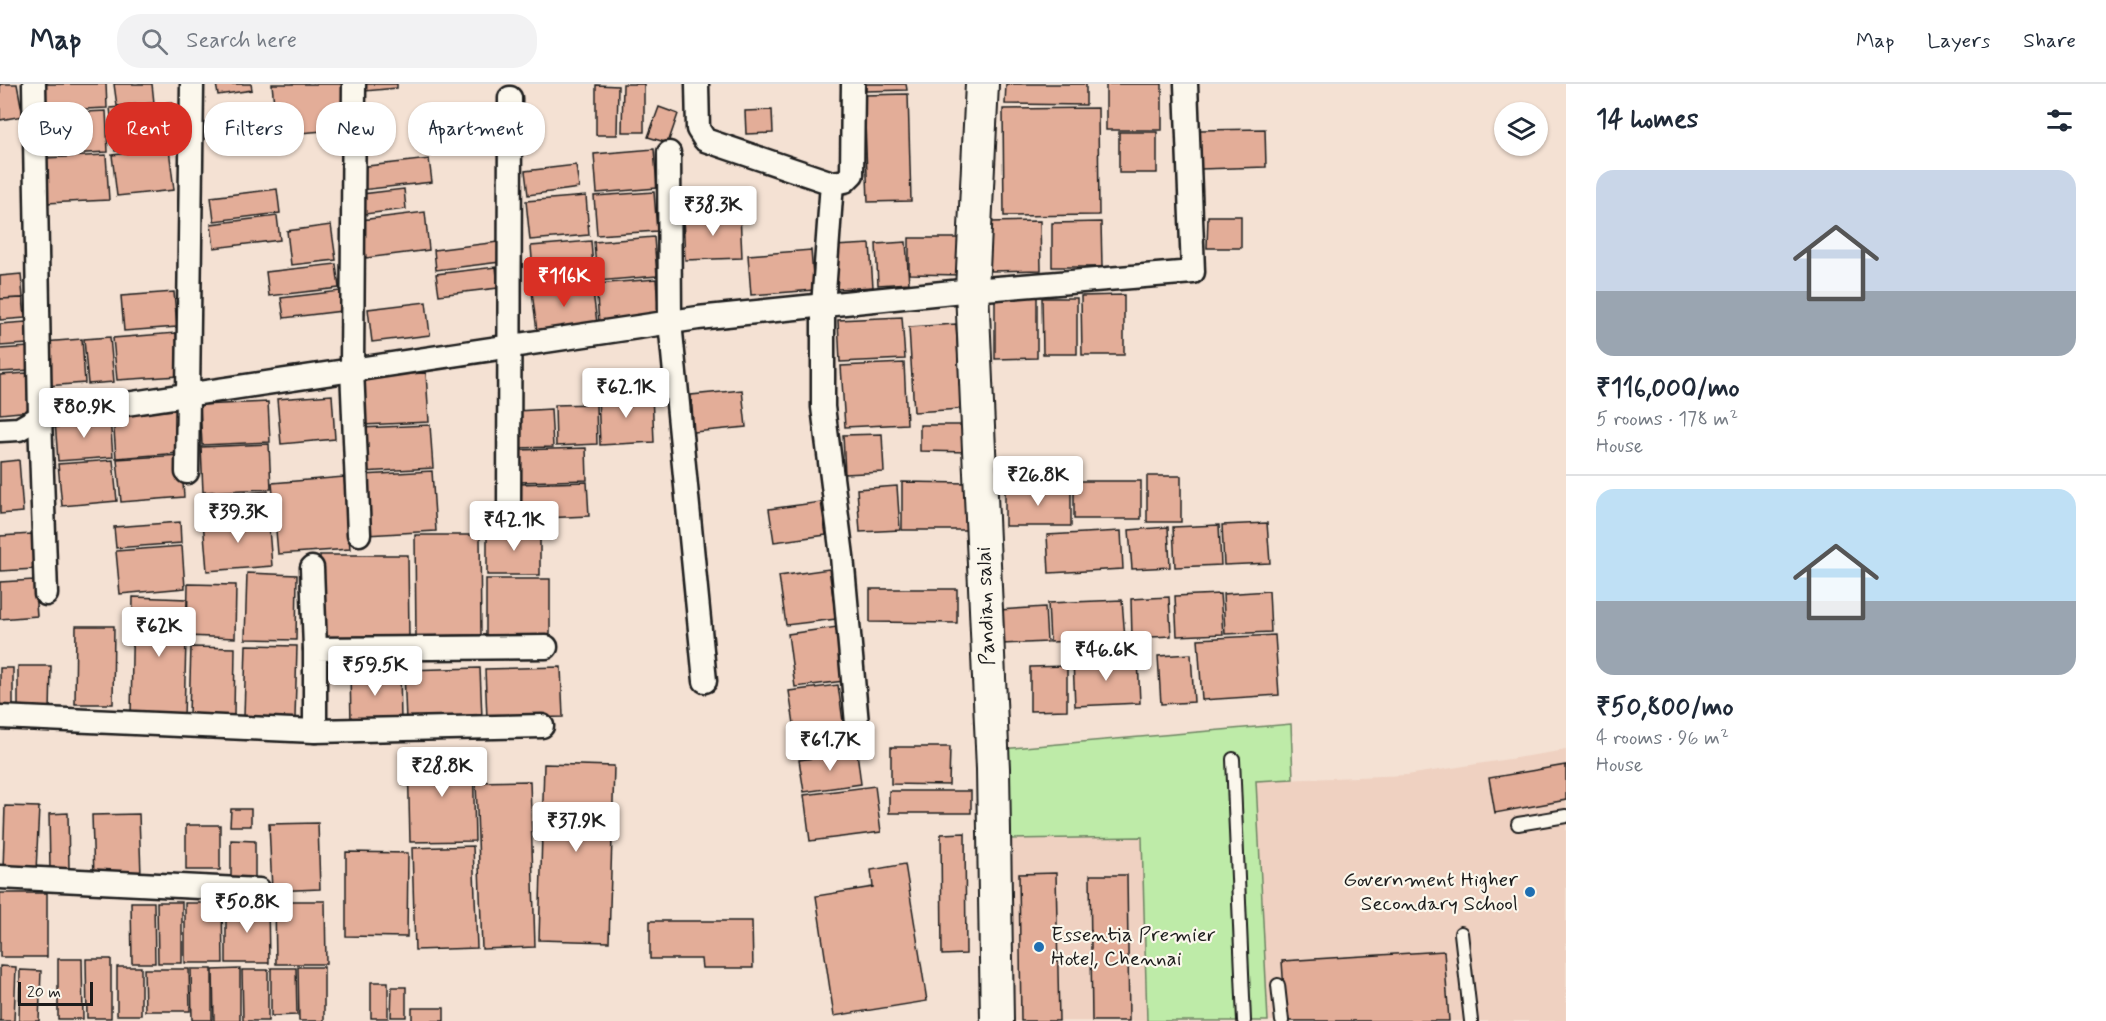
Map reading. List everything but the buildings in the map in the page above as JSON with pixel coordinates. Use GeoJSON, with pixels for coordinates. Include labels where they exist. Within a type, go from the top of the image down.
{"type":"FeatureCollection","features":[{"type":"Feature","properties":{"kind":"street"},"geometry":{"type":"LineString","coordinates":[[34,84],[40,417],[46,594]]}},
{"type":"Feature","properties":{"kind":"street"},"geometry":{"type":"LineString","coordinates":[[187,472],[192,84]]}},
{"type":"Feature","properties":{"kind":"street"},"geometry":{"type":"LineString","coordinates":[[354,84],[352,369],[359,534]]}},
{"type":"Feature","properties":{"kind":"street"},"geometry":{"type":"LineString","coordinates":[[697,84],[698,129],[705,140],[832,183],[845,181],[852,174],[853,84]]}},
{"type":"Feature","properties":{"kind":"street","name":"Pandian salai"},"geometry":{"type":"LineString","coordinates":[[982,84],[972,290],[993,769],[997,1021]]}},
{"type":"Feature","properties":{"kind":"street"},"geometry":{"type":"LineString","coordinates":[[0,430],[19,429],[40,417],[670,322],[972,290],[1193,272],[1186,84]]}},
{"type":"Feature","properties":{"kind":"street"},"geometry":{"type":"LineString","coordinates":[[509,523],[510,98]]}},
{"type":"Feature","properties":{"kind":"street"},"geometry":{"type":"LineString","coordinates":[[669,153],[670,322],[705,681]]}},
{"type":"Feature","properties":{"kind":"street"},"geometry":{"type":"LineString","coordinates":[[832,183],[823,306],[823,407],[842,556],[858,735]]}},
{"type":"Feature","properties":{"kind":"street"},"geometry":{"type":"LineString","coordinates":[[312,568],[315,731]]}},
{"type":"Feature","properties":{"kind":"street"},"geometry":{"type":"LineString","coordinates":[[315,650],[546,647]]}},
{"type":"Feature","properties":{"kind":"street"},"geometry":{"type":"LineString","coordinates":[[0,717],[315,731],[542,726]]}},
{"type":"Feature","properties":{"kind":"street"},"geometry":{"type":"LineString","coordinates":[[0,877],[258,890]]}},
{"type":"Feature","properties":{"kind":"lane"},"geometry":{"type":"LineString","coordinates":[[1233,759],[1244,1021]]}},
{"type":"Feature","properties":{"kind":"lane"},"geometry":{"type":"LineString","coordinates":[[1518,824],[1566,816]]}},
{"type":"Feature","properties":{"kind":"lane"},"geometry":{"type":"LineString","coordinates":[[1461,933],[1471,1021]]}},
{"type":"Feature","properties":{"kind":"lane"},"geometry":{"type":"LineString","coordinates":[[1278,985],[1282,1021]]}},
{"type":"Feature","properties":{"kind":"shaded area"},"geometry":{"type":"Polygon","coordinates":[[[1566,750],[1566,1021],[1268,1021],[1256,781],[1407,775],[1566,750]]]}},
{"type":"Feature","properties":{"kind":"shaded area"},"geometry":{"type":"Polygon","coordinates":[[[1142,836],[1147,1021],[1006,1021],[1003,839],[1142,836]]]}},
{"type":"Feature","properties":{"kind":"green space"},"geometry":{"type":"Polygon","coordinates":[[[1291,724],[1293,779],[1256,781],[1268,1021],[1147,1021],[1142,837],[1003,839],[1001,749],[1291,724]]]}},
{"type":"Feature","properties":{"kind":"place","name":"Government Higher Secondary School"},"geometry":{"type":"Point","coordinates":[1530,892]}},
{"type":"Feature","properties":{"kind":"place","name":"Essentia Premier Hotel, Chennai"},"geometry":{"type":"Point","coordinates":[1039,947]}}]}
